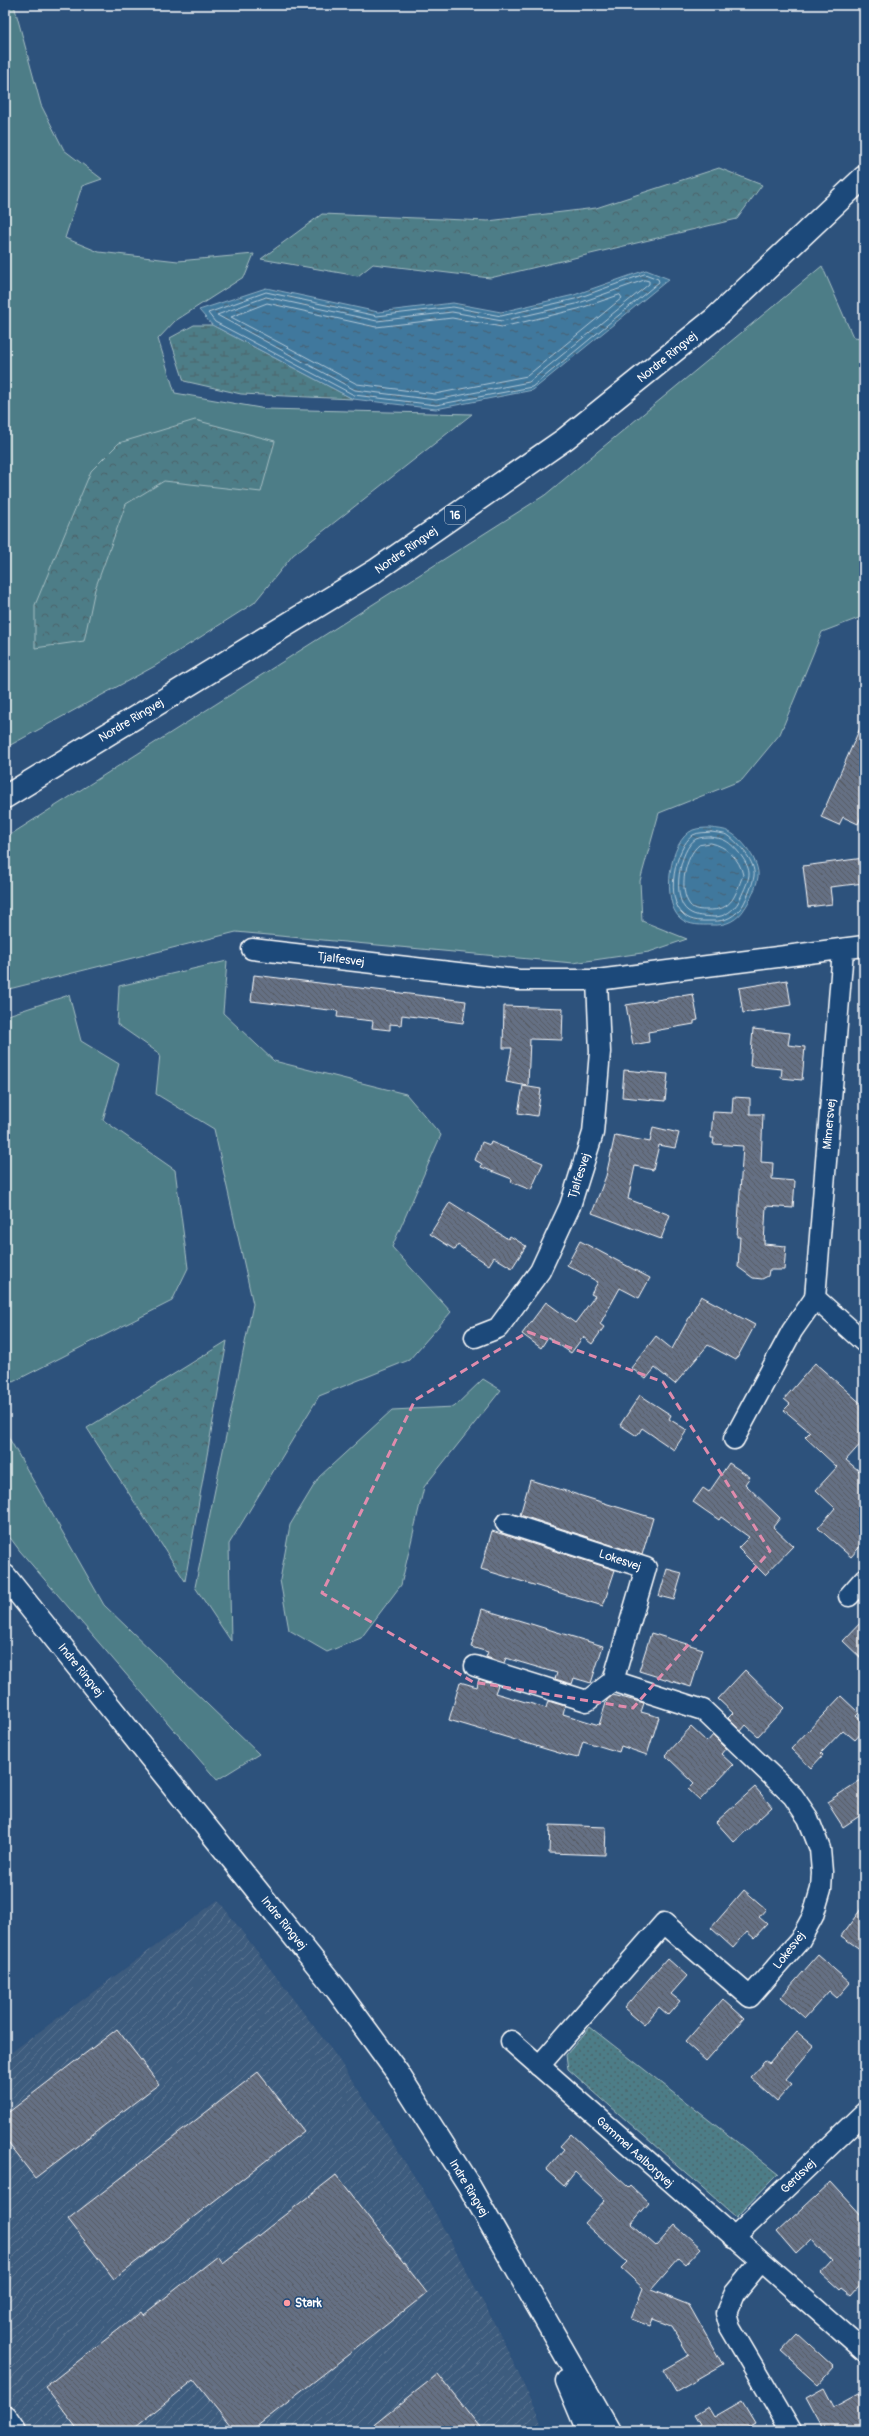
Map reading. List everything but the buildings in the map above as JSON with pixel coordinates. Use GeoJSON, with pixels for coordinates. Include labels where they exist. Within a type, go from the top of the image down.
{"type":"FeatureCollection","features":[{"type":"Feature","properties":{"kind":"street","name":"Nordre Ringvej"},"geometry":{"type":"LineString","coordinates":[[5,797],[375,571],[565,439],[714,319],[864,177]]}},
{"type":"Feature","properties":{"kind":"street","name":"Tjalfesvej"},"geometry":{"type":"LineString","coordinates":[[252,949],[519,980],[597,980],[843,950],[864,946]]}},
{"type":"Feature","properties":{"kind":"street","name":"Mimersvej"},"geometry":{"type":"LineString","coordinates":[[815,1298],[843,950]]}},
{"type":"Feature","properties":{"kind":"street","name":"Tjalfesvej"},"geometry":{"type":"LineString","coordinates":[[476,1337],[498,1328],[540,1271],[570,1206],[593,1133],[600,1052],[597,980]]}},
{"type":"Feature","properties":{"kind":"street"},"geometry":{"type":"LineString","coordinates":[[734,1440],[792,1331],[815,1298],[864,1342]]}},
{"type":"Feature","properties":{"kind":"street","name":"Lokesvej"},"geometry":{"type":"LineString","coordinates":[[506,1523],[646,1568],[613,1681],[703,1710],[793,1796],[808,1818],[820,1849],[821,1889],[813,1916],[800,1940],[750,1997],[664,1924],[539,2066]]}},
{"type":"Feature","properties":{"kind":"street","name":"Indre Ringvej"},"geometry":{"type":"LineString","coordinates":[[5,1576],[332,1984],[388,2059],[468,2184],[609,2431]]}},
{"type":"Feature","properties":{"kind":"street"},"geometry":{"type":"LineString","coordinates":[[849,1596],[864,1579]]}},
{"type":"Feature","properties":{"kind":"street"},"geometry":{"type":"LineString","coordinates":[[475,1666],[587,1702],[613,1681]]}},
{"type":"Feature","properties":{"kind":"street","name":"Gammel Aalborgvej"},"geometry":{"type":"LineString","coordinates":[[510,2041],[733,2238],[864,2351]]}},
{"type":"Feature","properties":{"kind":"street","name":"Gerdsvej"},"geometry":{"type":"LineString","coordinates":[[733,2238],[864,2113]]}},
{"type":"Feature","properties":{"kind":"street"},"geometry":{"type":"LineString","coordinates":[[761,2261],[734,2294],[726,2313],[730,2327],[791,2431]]}},
{"type":"Feature","properties":{"kind":"street","name":"Indre Ringvej"},"geometry":{"type":"LineString","coordinates":[[530,2294],[588,2431]]}},
{"type":"Feature","properties":{"kind":"street"},"geometry":{"type":"LineString","coordinates":[[5,2415],[16,2431]]}},
{"type":"Feature","properties":{"kind":"highlighted area"},"geometry":{"type":"Polygon","coordinates":[[[528,1332],[663,1382],[770,1551],[633,1708],[473,1682],[322,1593],[415,1400],[528,1332]]]}},
{"type":"Feature","properties":{"kind":"shaded area"},"geometry":{"type":"Polygon","coordinates":[[[218,1900],[337,2057],[423,2190],[500,2334],[545,2431],[5,2431],[5,2057],[218,1900]]]}},
{"type":"Feature","properties":{"kind":"green space"},"geometry":{"type":"Polygon","coordinates":[[[5,5],[14,5],[41,105],[64,150],[102,179],[82,186],[65,238],[99,252],[178,261],[254,254],[245,276],[175,321],[158,339],[175,393],[266,409],[472,414],[293,555],[254,603],[155,666],[5,748],[5,5]]]}},
{"type":"Feature","properties":{"kind":"green space"},"geometry":{"type":"Polygon","coordinates":[[[719,168],[762,185],[737,219],[490,278],[373,264],[358,276],[261,259],[322,214],[488,221],[596,208],[719,168]]]}},
{"type":"Feature","properties":{"kind":"green space"},"geometry":{"type":"Polygon","coordinates":[[[822,266],[853,337],[864,338],[864,616],[822,632],[780,734],[742,780],[659,813],[640,881],[642,921],[687,939],[649,952],[573,963],[236,932],[5,990],[5,838],[545,495],[822,266]]]}},
{"type":"Feature","properties":{"kind":"green space"},"geometry":{"type":"Polygon","coordinates":[[[194,325],[212,325],[353,399],[241,394],[184,381],[170,338],[194,325]]]}},
{"type":"Feature","properties":{"kind":"green space"},"geometry":{"type":"Polygon","coordinates":[[[195,420],[275,441],[261,492],[164,481],[126,504],[95,589],[84,641],[35,648],[35,605],[91,471],[119,443],[195,420]]]}},
{"type":"Feature","properties":{"kind":"green space"},"geometry":{"type":"Polygon","coordinates":[[[227,961],[223,1013],[274,1061],[406,1094],[441,1135],[392,1247],[451,1312],[409,1360],[319,1396],[229,1544],[231,1641],[195,1587],[253,1304],[214,1129],[156,1094],[160,1054],[117,1024],[119,986],[227,961]]]}},
{"type":"Feature","properties":{"kind":"green space"},"geometry":{"type":"Polygon","coordinates":[[[69,995],[81,1041],[119,1064],[103,1120],[175,1170],[188,1268],[172,1301],[5,1386],[5,1016],[69,995]]]}},
{"type":"Feature","properties":{"kind":"green space"},"geometry":{"type":"Polygon","coordinates":[[[227,1341],[185,1581],[87,1428],[227,1341]]]}},
{"type":"Feature","properties":{"kind":"green space"},"geometry":{"type":"Polygon","coordinates":[[[483,1379],[501,1390],[424,1487],[401,1585],[361,1638],[327,1652],[289,1630],[280,1580],[290,1525],[319,1477],[392,1410],[454,1407],[483,1379]]]}},
{"type":"Feature","properties":{"kind":"green space"},"geometry":{"type":"Polygon","coordinates":[[[5,1431],[104,1605],[259,1754],[217,1780],[20,1551],[5,1531],[5,1431]]]}},
{"type":"Feature","properties":{"kind":"green space"},"geometry":{"type":"Polygon","coordinates":[[[590,2027],[778,2174],[736,2217],[568,2069],[566,2055],[590,2027]]]}},
{"type":"Feature","properties":{"kind":"water"},"geometry":{"type":"Polygon","coordinates":[[[646,270],[669,279],[533,390],[436,409],[353,399],[212,325],[199,310],[266,288],[378,312],[453,303],[501,312],[574,295],[646,270]]]}},
{"type":"Feature","properties":{"kind":"water"},"geometry":{"type":"Polygon","coordinates":[[[711,828],[727,831],[739,839],[749,851],[756,864],[758,877],[749,901],[739,916],[735,919],[727,923],[717,925],[695,924],[684,921],[674,910],[669,885],[670,871],[678,846],[685,836],[695,829],[711,828]]]}},
{"type":"Feature","properties":{"kind":"place","name":"Stark"},"geometry":{"type":"Point","coordinates":[287,2303]}}]}
